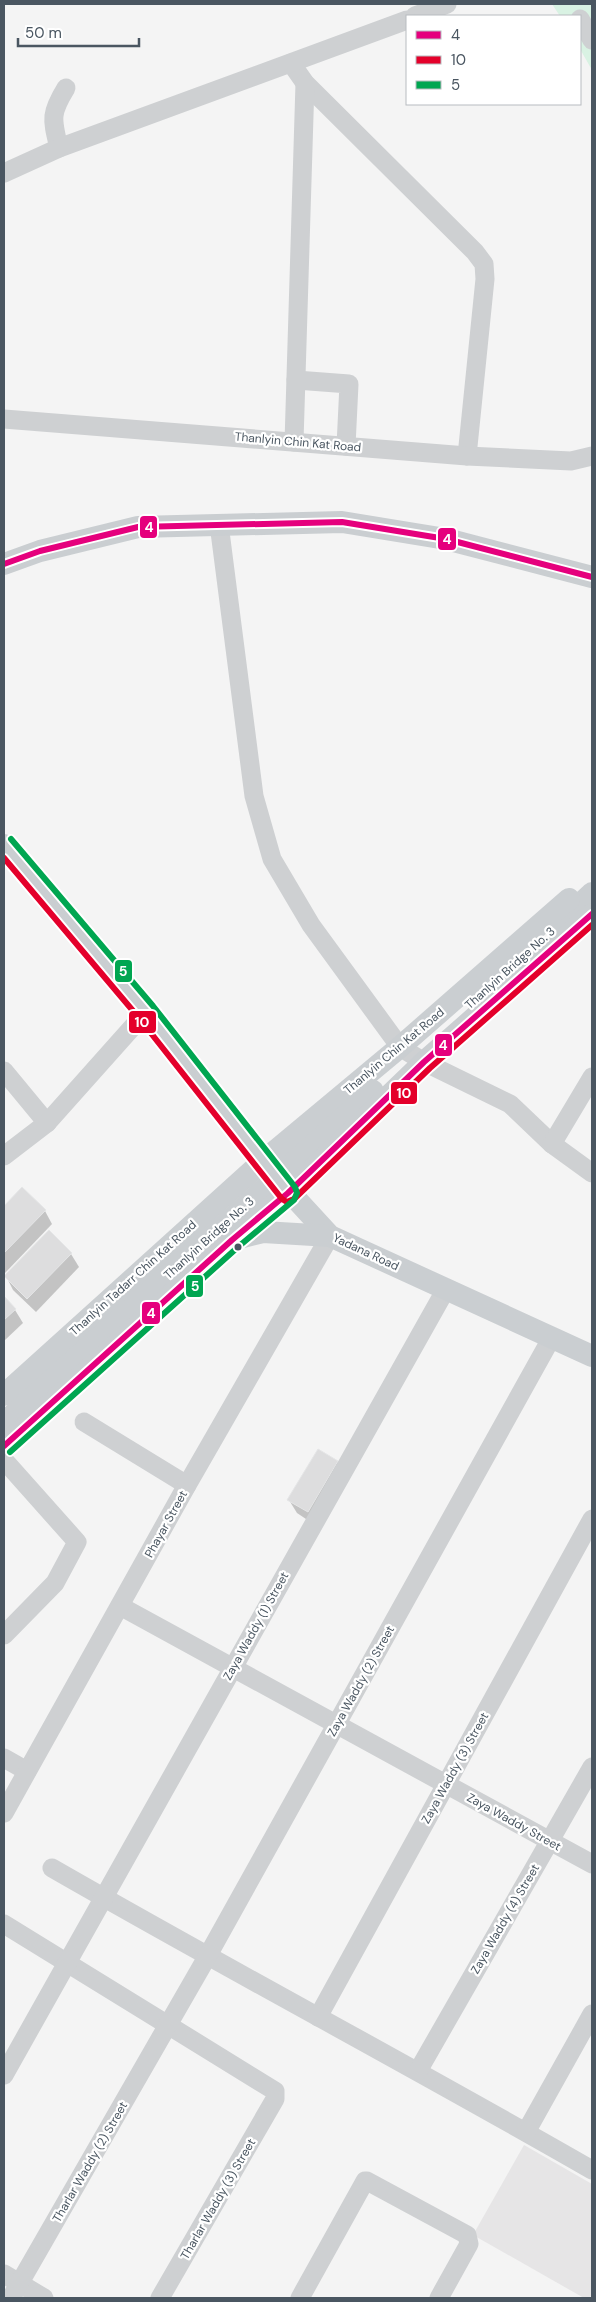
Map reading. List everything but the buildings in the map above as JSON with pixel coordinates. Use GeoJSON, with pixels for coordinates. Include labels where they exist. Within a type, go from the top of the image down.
{"type":"FeatureCollection","features":[{"type":"Feature","properties":{"kind":"main road"},"geometry":{"type":"LineString","coordinates":[[7,562],[40,551],[138,527],[342,522],[446,539],[592,577]]}},
{"type":"Feature","properties":{"kind":"main road","name":"Yadana Road"},"geometry":{"type":"LineString","coordinates":[[4,845],[146,1012],[262,1162],[330,1236],[592,1356]]}},
{"type":"Feature","properties":{"kind":"main road","name":"Thanlyin Chin Kat Road"},"geometry":{"type":"LineString","coordinates":[[262,1162],[400,1047],[592,879]]}},
{"type":"Feature","properties":{"kind":"main road","name":"Thanlyin Bridge No. 3"},"geometry":{"type":"LineString","coordinates":[[4,1423],[592,893]]}},
{"type":"Feature","properties":{"kind":"main road"},"geometry":{"type":"LineString","coordinates":[[4,1446],[232,1240],[288,1192],[424,1062],[592,914]]}},
{"type":"Feature","properties":{"kind":"main road","name":"Thanlyin Tadarr Chin Kat Road"},"geometry":{"type":"LineString","coordinates":[[8,1391],[262,1162]]}},
{"type":"Feature","properties":{"kind":"main road"},"geometry":{"type":"LineString","coordinates":[[232,1240],[263,1232],[330,1236]]}},
{"type":"Feature","properties":{"kind":"main road"},"geometry":{"type":"LineString","coordinates":[[8,1391],[39,1416]]}},
{"type":"Feature","properties":{"kind":"street"},"geometry":{"type":"LineString","coordinates":[[419,15],[447,4]]}},
{"type":"Feature","properties":{"kind":"street"},"geometry":{"type":"LineString","coordinates":[[571,4],[577,15]]}},
{"type":"Feature","properties":{"kind":"street"},"geometry":{"type":"LineString","coordinates":[[4,173],[59,148],[406,20]]}},
{"type":"Feature","properties":{"kind":"street"},"geometry":{"type":"LineString","coordinates":[[581,21],[592,40]]}},
{"type":"Feature","properties":{"kind":"street"},"geometry":{"type":"LineString","coordinates":[[291,63],[305,83],[475,252],[484,264],[485,279],[467,456]]}},
{"type":"Feature","properties":{"kind":"street"},"geometry":{"type":"LineString","coordinates":[[294,442],[305,83]]}},
{"type":"Feature","properties":{"kind":"street"},"geometry":{"type":"LineString","coordinates":[[59,148],[53,122],[55,106],[66,88]]}},
{"type":"Feature","properties":{"kind":"street"},"geometry":{"type":"LineString","coordinates":[[296,380],[349,384],[346,446]]}},
{"type":"Feature","properties":{"kind":"street","name":"Thanlyin Chin Kat Road"},"geometry":{"type":"LineString","coordinates":[[4,418],[467,456],[571,461],[592,456]]}},
{"type":"Feature","properties":{"kind":"street"},"geometry":{"type":"LineString","coordinates":[[219,524],[254,796],[272,859],[311,925],[400,1047],[424,1062],[510,1104],[552,1144],[592,1173]]}},
{"type":"Feature","properties":{"kind":"street"},"geometry":{"type":"LineString","coordinates":[[4,1156],[47,1123],[146,1012]]}},
{"type":"Feature","properties":{"kind":"street"},"geometry":{"type":"LineString","coordinates":[[4,1071],[47,1123]]}},
{"type":"Feature","properties":{"kind":"street"},"geometry":{"type":"LineString","coordinates":[[552,1144],[592,1077]]}},
{"type":"Feature","properties":{"kind":"street","name":"Phayar Street"},"geometry":{"type":"LineString","coordinates":[[4,1813],[187,1485],[330,1236]]}},
{"type":"Feature","properties":{"kind":"street","name":"Zaya Waddy (1) Street"},"geometry":{"type":"LineString","coordinates":[[4,2075],[446,1289]]}},
{"type":"Feature","properties":{"kind":"street","name":"Zaya Waddy (2) Street"},"geometry":{"type":"LineString","coordinates":[[168,2025],[552,1337]]}},
{"type":"Feature","properties":{"kind":"street"},"geometry":{"type":"LineString","coordinates":[[84,1422],[187,1485]]}},
{"type":"Feature","properties":{"kind":"street"},"geometry":{"type":"LineString","coordinates":[[4,1460],[78,1542],[56,1583],[4,1635]]}},
{"type":"Feature","properties":{"kind":"street","name":"Zaya Waddy (3) Street"},"geometry":{"type":"LineString","coordinates":[[318,2017],[592,1519]]}},
{"type":"Feature","properties":{"kind":"street","name":"Zaya Waddy Street"},"geometry":{"type":"LineString","coordinates":[[120,1606],[232,1669],[592,1864]]}},
{"type":"Feature","properties":{"kind":"street"},"geometry":{"type":"LineString","coordinates":[[4,1758],[27,1771]]}},
{"type":"Feature","properties":{"kind":"street","name":"Zaya Waddy (4) Street"},"geometry":{"type":"LineString","coordinates":[[418,2071],[592,1767]]}},
{"type":"Feature","properties":{"kind":"street"},"geometry":{"type":"LineString","coordinates":[[52,1868],[207,1957],[418,2071],[592,2170]]}},
{"type":"Feature","properties":{"kind":"street"},"geometry":{"type":"LineString","coordinates":[[4,1924],[168,2025]]}},
{"type":"Feature","properties":{"kind":"street"},"geometry":{"type":"LineString","coordinates":[[526,2132],[592,2014]]}},
{"type":"Feature","properties":{"kind":"street","name":"Tharlar Waddy (3) Street"},"geometry":{"type":"LineString","coordinates":[[160,2298],[275,2099],[275,2092],[270,2087],[168,2025]]}},
{"type":"Feature","properties":{"kind":"street","name":"Tharlar Waddy (2) Street"},"geometry":{"type":"LineString","coordinates":[[12,2285],[168,2025]]}},
{"type":"Feature","properties":{"kind":"street"},"geometry":{"type":"LineString","coordinates":[[300,2298],[365,2182],[370,2181],[467,2235],[469,2244],[439,2298]]}},
{"type":"Feature","properties":{"kind":"street"},"geometry":{"type":"LineString","coordinates":[[12,2285],[44,2298]]}},
{"type":"Feature","properties":{"kind":"shaded area"},"geometry":{"type":"Polygon","coordinates":[[[524,2145],[592,2184],[592,2294],[590,2298],[584,2298],[473,2235],[524,2145]]]}},
{"type":"Feature","properties":{"kind":"green space"},"geometry":{"type":"Polygon","coordinates":[[[552,4],[592,4],[592,70],[581,51],[581,15],[559,15],[552,4]]]}},
{"type":"Feature","properties":{"kind":"transit line","name":"4"},"geometry":{"type":"LineString","coordinates":[[4,564],[40,551],[138,527],[342,522],[446,539],[592,577]]}},
{"type":"Feature","properties":{"kind":"transit line","name":"5"},"geometry":{"type":"LineString","coordinates":[[10,1452],[238,1247],[294,1200],[297,1193],[295,1187],[153,1006],[11,839]]}},
{"type":"Feature","properties":{"kind":"transit line","name":"10"},"geometry":{"type":"LineString","coordinates":[[4,858],[139,1018],[282,1199],[287,1202],[294,1199],[430,1068],[592,925]]}},
{"type":"Feature","properties":{"kind":"transit line","name":"4"},"geometry":{"type":"LineString","coordinates":[[4,1446],[232,1240],[288,1193],[424,1062],[592,914]]}}]}
